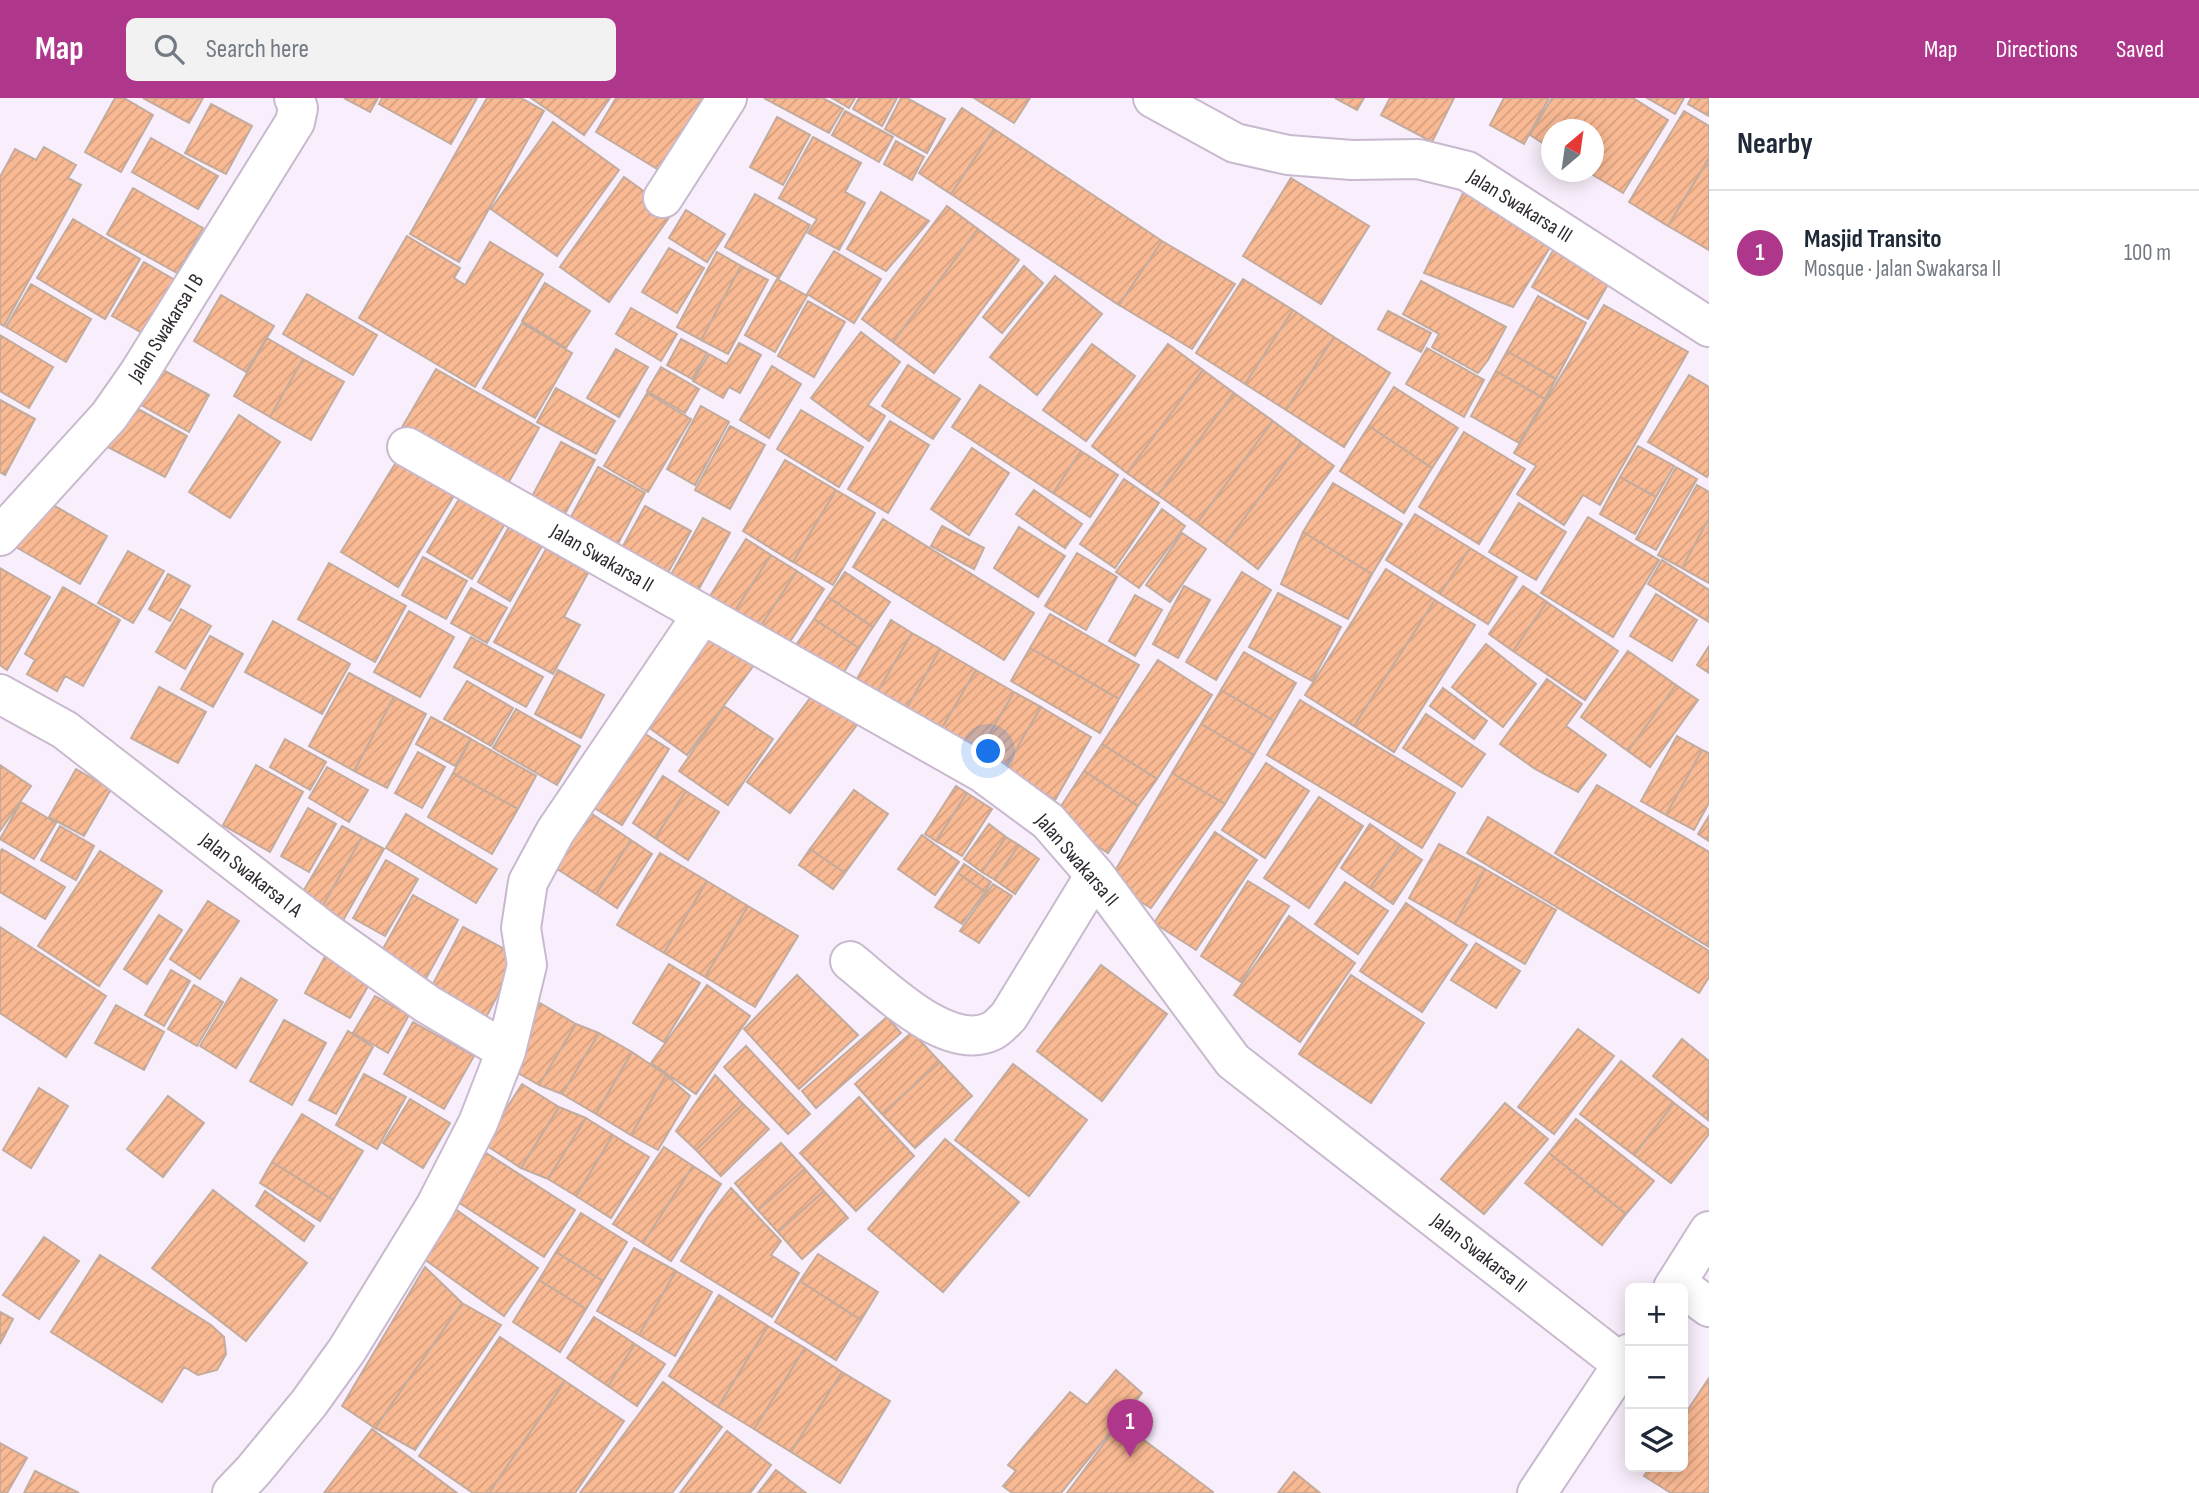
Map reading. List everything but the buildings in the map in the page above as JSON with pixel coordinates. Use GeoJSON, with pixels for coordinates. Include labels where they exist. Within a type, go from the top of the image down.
{"type":"FeatureCollection","features":[{"type":"Feature","properties":{"kind":"street","name":"Jalan Swakarsa I B"},"geometry":{"type":"LineString","coordinates":[[0,536],[108,416],[139,373],[295,122],[298,108],[294,98]]}},
{"type":"Feature","properties":{"kind":"street"},"geometry":{"type":"LineString","coordinates":[[663,198],[727,98]]}},
{"type":"Feature","properties":{"kind":"street","name":"Jalan Swakarsa III"},"geometry":{"type":"LineString","coordinates":[[1173,103],[1235,143],[1288,155],[1418,159],[1467,171],[1709,327]]}},
{"type":"Feature","properties":{"kind":"street","name":"Jalan Swakarsa II"},"geometry":{"type":"LineString","coordinates":[[407,447],[984,773],[1048,821],[1095,875],[1233,1061],[1625,1358]]}},
{"type":"Feature","properties":{"kind":"street"},"geometry":{"type":"LineString","coordinates":[[232,1493],[309,1403],[347,1350],[435,1207],[478,1123],[506,1051],[527,965],[521,928],[528,882],[555,832],[702,615]]}},
{"type":"Feature","properties":{"kind":"street","name":"Jalan Swakarsa I A"},"geometry":{"type":"LineString","coordinates":[[0,694],[65,730],[324,931],[427,1004],[506,1051]]}},
{"type":"Feature","properties":{"kind":"street"},"geometry":{"type":"LineString","coordinates":[[850,961],[910,1009],[937,1026],[951,1032],[972,1035],[992,1031],[1009,1016],[1095,875]]}},
{"type":"Feature","properties":{"kind":"street"},"geometry":{"type":"LineString","coordinates":[[1681,1283],[1709,1231]]}},
{"type":"Feature","properties":{"kind":"street"},"geometry":{"type":"LineString","coordinates":[[1688,1293],[1709,1307]]}},
{"type":"Feature","properties":{"kind":"street"},"geometry":{"type":"LineString","coordinates":[[1537,1493],[1625,1361]]}},
{"type":"Feature","properties":{"kind":"place","name":"Masjid Transito"},"geometry":{"type":"Point","coordinates":[1130,1457]}}]}
